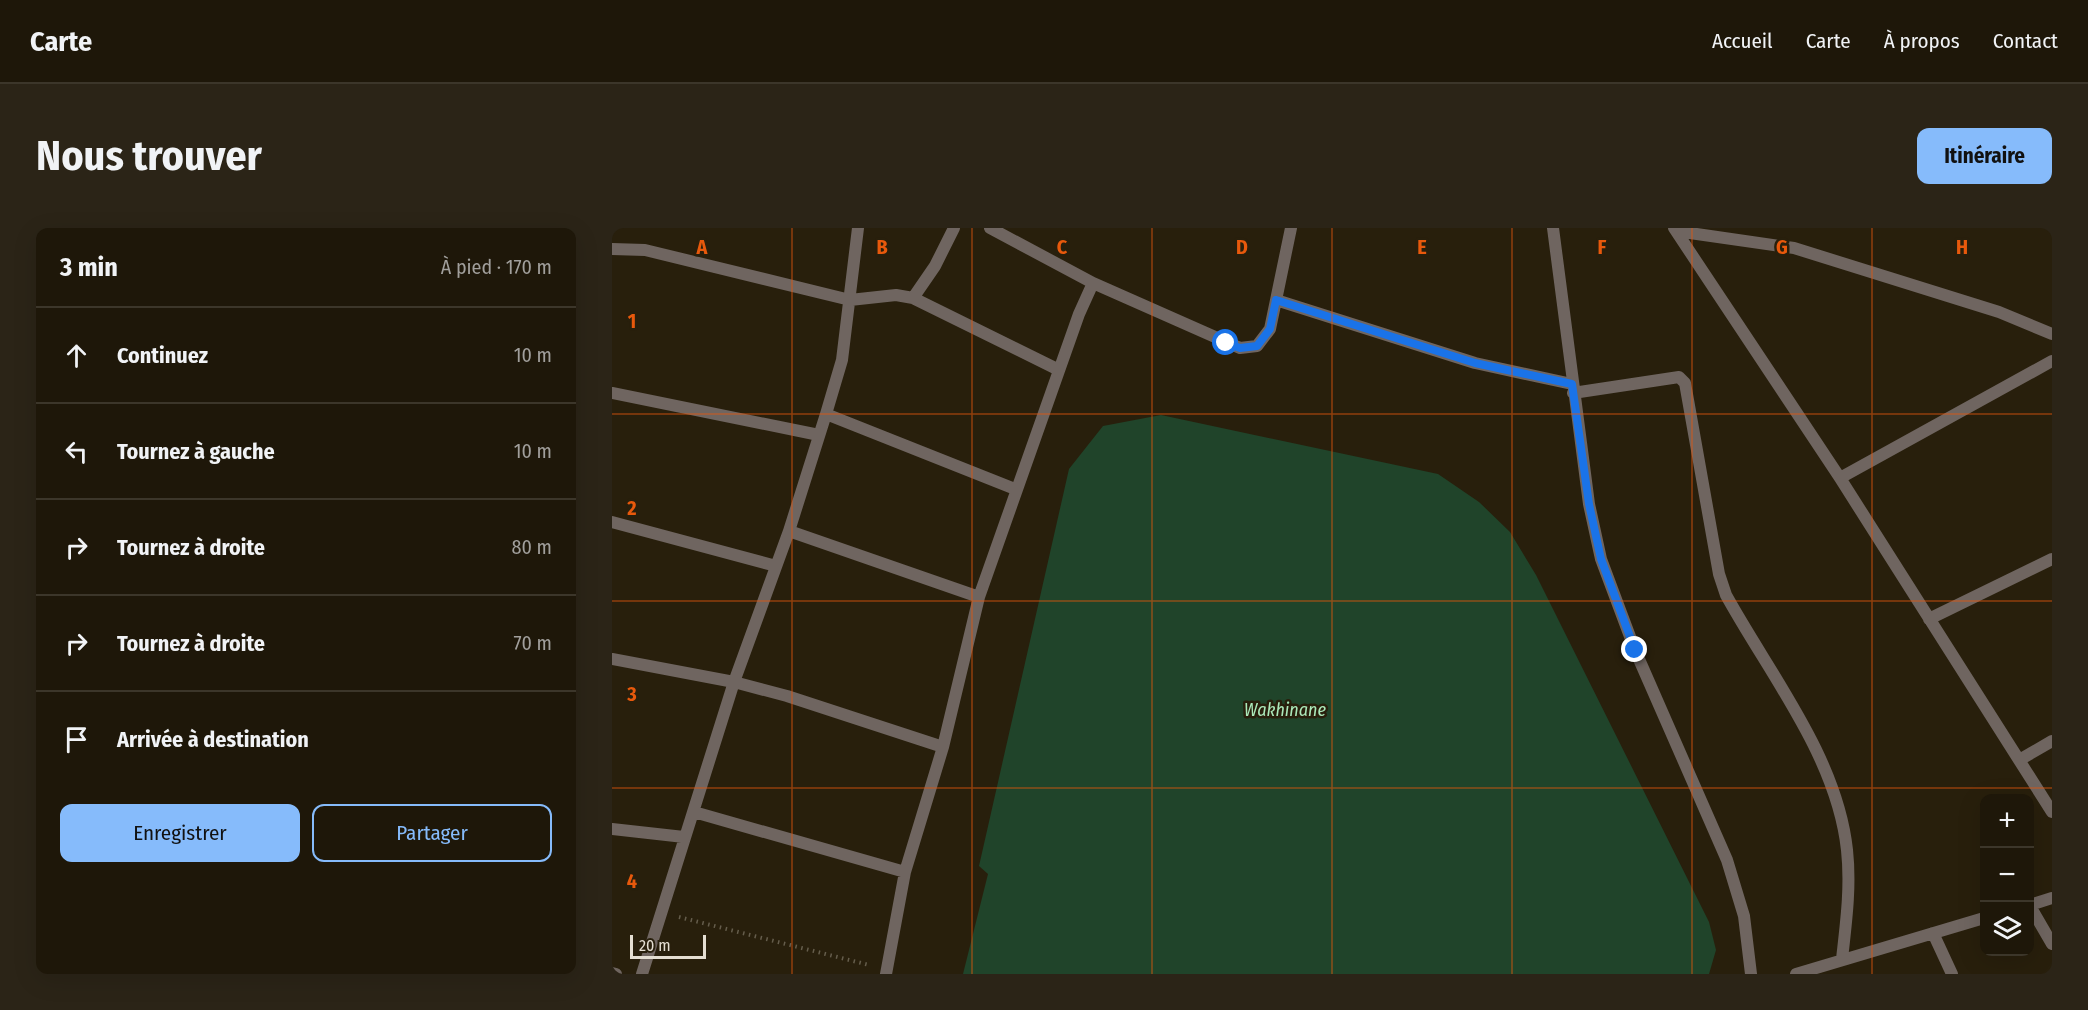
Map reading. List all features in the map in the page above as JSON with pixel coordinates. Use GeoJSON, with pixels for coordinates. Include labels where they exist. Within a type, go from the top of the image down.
{"type":"FeatureCollection","features":[{"type":"Feature","properties":{"kind":"street"},"geometry":{"type":"LineString","coordinates":[[642,974],[734,682],[789,531],[842,360],[858,228]]}},
{"type":"Feature","properties":{"kind":"street"},"geometry":{"type":"LineString","coordinates":[[913,298],[935,266],[954,228]]}},
{"type":"Feature","properties":{"kind":"street"},"geometry":{"type":"LineString","coordinates":[[990,228],[1093,283],[1240,348],[1257,346],[1265,339],[1270,329],[1291,228]]}},
{"type":"Feature","properties":{"kind":"street"},"geometry":{"type":"LineString","coordinates":[[1553,228],[1589,504],[1601,559],[1635,650],[1728,860],[1744,916],[1751,974]]}},
{"type":"Feature","properties":{"kind":"street"},"geometry":{"type":"LineString","coordinates":[[1675,229],[1794,248],[1999,312],[2052,334]]}},
{"type":"Feature","properties":{"kind":"street"},"geometry":{"type":"LineString","coordinates":[[1675,229],[1840,478],[2021,759],[2052,812]]}},
{"type":"Feature","properties":{"kind":"street"},"geometry":{"type":"LineString","coordinates":[[612,249],[645,250],[850,300],[896,295],[913,298],[1059,370]]}},
{"type":"Feature","properties":{"kind":"street"},"geometry":{"type":"LineString","coordinates":[[886,972],[905,872],[943,747],[979,597],[1015,489],[1093,283]]}},
{"type":"Feature","properties":{"kind":"street"},"geometry":{"type":"LineString","coordinates":[[1276,300],[1475,363],[1573,388],[1679,377],[1685,383],[1719,574],[1726,595],[1802,724],[1821,764],[1842,822],[1850,895],[1842,959]]}},
{"type":"Feature","properties":{"kind":"street"},"geometry":{"type":"LineString","coordinates":[[1840,478],[2052,361]]}},
{"type":"Feature","properties":{"kind":"street"},"geometry":{"type":"LineString","coordinates":[[612,393],[819,435]]}},
{"type":"Feature","properties":{"kind":"street"},"geometry":{"type":"LineString","coordinates":[[826,414],[1015,489]]}},
{"type":"Feature","properties":{"kind":"street"},"geometry":{"type":"LineString","coordinates":[[612,522],[776,566]]}},
{"type":"Feature","properties":{"kind":"street"},"geometry":{"type":"LineString","coordinates":[[789,531],[979,597]]}},
{"type":"Feature","properties":{"kind":"street"},"geometry":{"type":"LineString","coordinates":[[1929,618],[2052,559]]}},
{"type":"Feature","properties":{"kind":"street"},"geometry":{"type":"LineString","coordinates":[[612,659],[734,682],[839,712],[943,747]]}},
{"type":"Feature","properties":{"kind":"street"},"geometry":{"type":"LineString","coordinates":[[2021,759],[2052,741]]}},
{"type":"Feature","properties":{"kind":"street"},"geometry":{"type":"LineString","coordinates":[[694,812],[905,872]]}},
{"type":"Feature","properties":{"kind":"street"},"geometry":{"type":"LineString","coordinates":[[612,829],[684,837]]}},
{"type":"Feature","properties":{"kind":"street"},"geometry":{"type":"LineString","coordinates":[[2034,904],[2052,898]]}},
{"type":"Feature","properties":{"kind":"street"},"geometry":{"type":"LineString","coordinates":[[2034,912],[2052,944]]}},
{"type":"Feature","properties":{"kind":"street"},"geometry":{"type":"LineString","coordinates":[[1796,974],[1980,919]]}},
{"type":"Feature","properties":{"kind":"street"},"geometry":{"type":"LineString","coordinates":[[1933,933],[1952,974]]}},
{"type":"Feature","properties":{"kind":"path"},"geometry":{"type":"LineString","coordinates":[[661,912],[886,972]]}},
{"type":"Feature","properties":{"kind":"water","name":"Wakhinane"},"geometry":{"type":"Polygon","coordinates":[[[1161,415],[1438,474],[1479,502],[1510,532],[1536,575],[1709,922],[1716,950],[1709,974],[963,974],[988,874],[979,866],[1069,469],[1103,426],[1161,415]]]}},
{"type":"Feature","properties":{"kind":"route"},"geometry":{"type":"LineString","coordinates":[[1226,343],[1240,348],[1257,346],[1265,339],[1270,329],[1276,300],[1475,363],[1572,384],[1589,504],[1601,559],[1635,650]]}}]}
